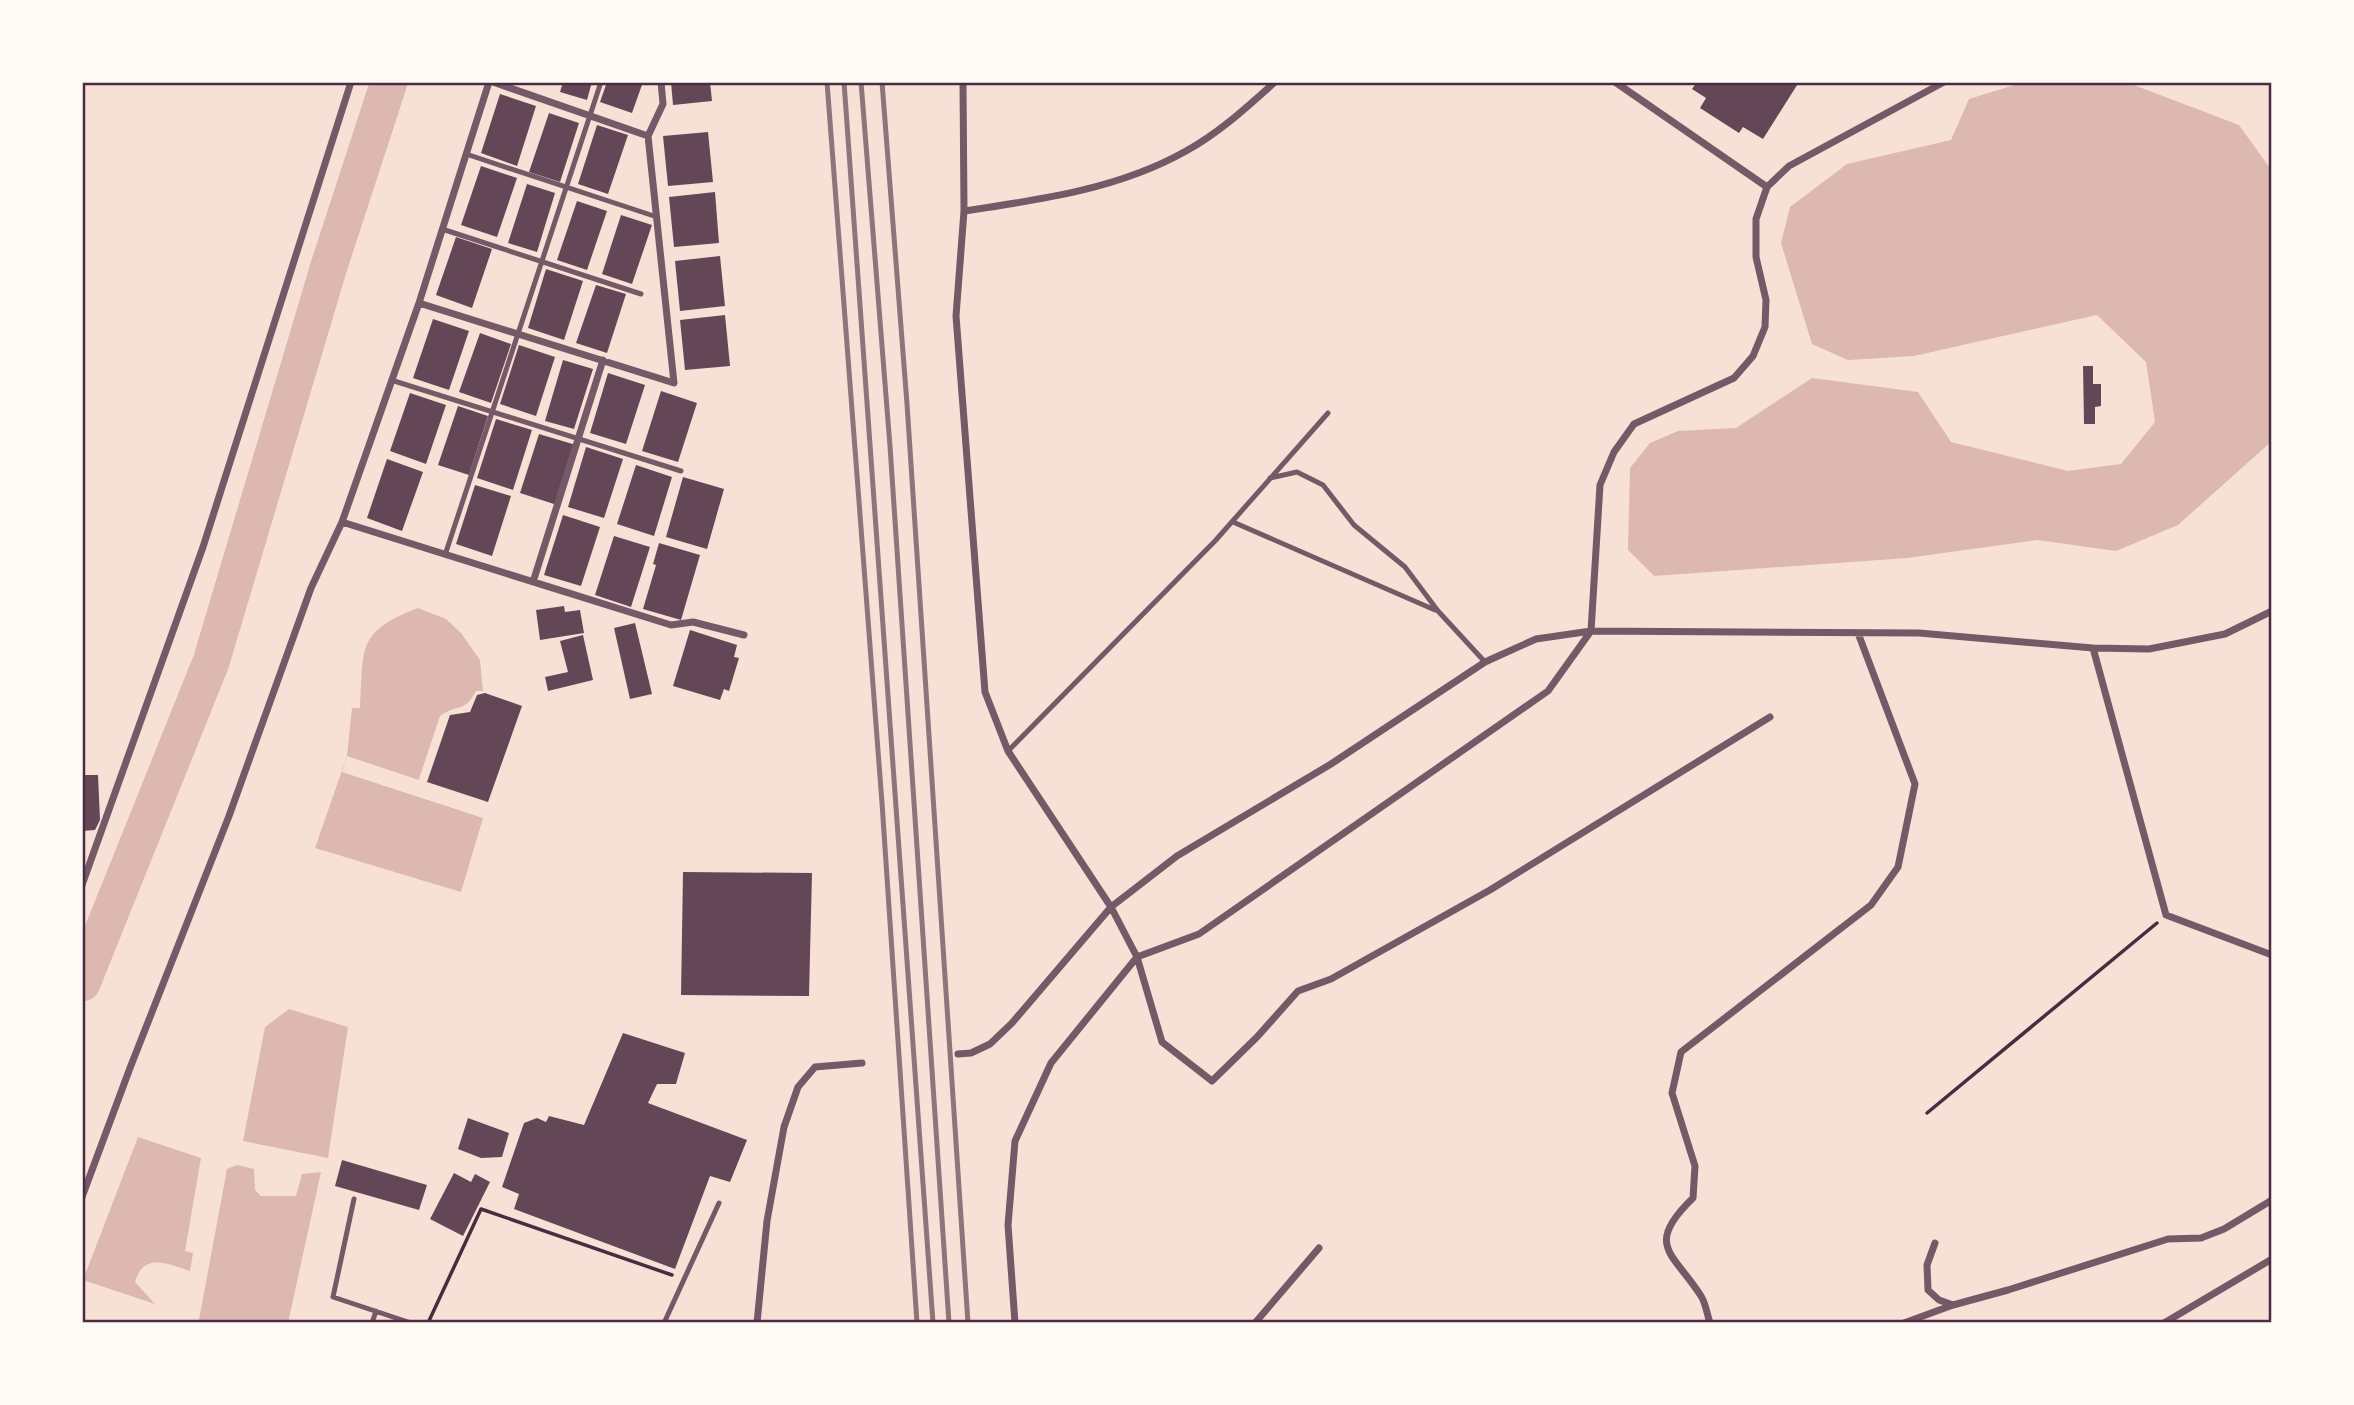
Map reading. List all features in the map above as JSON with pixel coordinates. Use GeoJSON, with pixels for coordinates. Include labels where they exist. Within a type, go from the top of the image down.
{"type":"FeatureCollection","features":[{"type":"Feature","properties":{"kind":"street"},"geometry":{"type":"LineString","coordinates":[[82,885],[203,547],[351,82]]}},
{"type":"Feature","properties":{"kind":"street"},"geometry":{"type":"LineString","coordinates":[[82,1197],[229,816],[311,588],[342,522],[491,82],[648,136]]}},
{"type":"Feature","properties":{"kind":"street"},"geometry":{"type":"LineString","coordinates":[[418,303],[674,383],[648,136],[663,104],[661,82]]}},
{"type":"Feature","properties":{"kind":"street"},"geometry":{"type":"LineString","coordinates":[[963,82],[964,211],[956,316],[985,692],[1008,751],[1111,907],[1137,957],[1162,1042],[1212,1081],[1298,991],[1331,979],[1490,890],[1770,717]]}},
{"type":"Feature","properties":{"kind":"street"},"geometry":{"type":"LineString","coordinates":[[964,211],[1049,199],[1136,174],[1186,151],[1236,117],[1275,82]]}},
{"type":"Feature","properties":{"kind":"street"},"geometry":{"type":"LineString","coordinates":[[1615,82],[1767,187]]}},
{"type":"Feature","properties":{"kind":"street"},"geometry":{"type":"LineString","coordinates":[[1015,1323],[1008,1225],[1015,1141],[1051,1062],[1137,957],[1199,934],[1548,691],[1591,631],[1600,485],[1614,452],[1634,424],[1734,378],[1753,356],[1765,327],[1766,300],[1756,257],[1755,219],[1767,187],[1789,166],[1944,82]]}},
{"type":"Feature","properties":{"kind":"street"},"geometry":{"type":"LineString","coordinates":[[533,582],[603,360]]}},
{"type":"Feature","properties":{"kind":"street"},"geometry":{"type":"LineString","coordinates":[[342,522],[671,625],[692,622],[744,635]]}},
{"type":"Feature","properties":{"kind":"street"},"geometry":{"type":"LineString","coordinates":[[958,1054],[971,1053],[990,1044],[1012,1023],[1111,907],[1177,856],[1331,764],[1485,662],[1536,639],[1591,631],[1919,633],[2093,648],[2149,649],[2225,634],[2272,611]]}},
{"type":"Feature","properties":{"kind":"street"},"geometry":{"type":"LineString","coordinates":[[1710,1323],[1702,1298],[1671,1259],[1666,1237],[1675,1215],[1693,1198],[1695,1166],[1672,1093],[1681,1052],[1871,905],[1898,867],[1915,784],[1858,633]]}},
{"type":"Feature","properties":{"kind":"street"},"geometry":{"type":"LineString","coordinates":[[2093,648],[2166,915],[2272,955]]}},
{"type":"Feature","properties":{"kind":"street"},"geometry":{"type":"LineString","coordinates":[[757,1323],[767,1221],[784,1127],[798,1087],[815,1067],[862,1063]]}},
{"type":"Feature","properties":{"kind":"street"},"geometry":{"type":"LineString","coordinates":[[1904,1323],[2168,1239],[2201,1238],[2224,1229],[2272,1200]]}},
{"type":"Feature","properties":{"kind":"street"},"geometry":{"type":"LineString","coordinates":[[1935,1243],[1927,1265],[1928,1290],[1939,1300],[1954,1305]]}},
{"type":"Feature","properties":{"kind":"street"},"geometry":{"type":"LineString","coordinates":[[1255,1323],[1319,1248]]}},
{"type":"Feature","properties":{"kind":"street"},"geometry":{"type":"LineString","coordinates":[[2164,1323],[2272,1259]]}},
{"type":"Feature","properties":{"kind":"lane"},"geometry":{"type":"LineString","coordinates":[[445,555],[601,82]]}},
{"type":"Feature","properties":{"kind":"lane"},"geometry":{"type":"LineString","coordinates":[[466,154],[657,217]]}},
{"type":"Feature","properties":{"kind":"lane"},"geometry":{"type":"LineString","coordinates":[[442,229],[641,294]]}},
{"type":"Feature","properties":{"kind":"lane"},"geometry":{"type":"LineString","coordinates":[[391,380],[681,471]]}},
{"type":"Feature","properties":{"kind":"lane"},"geometry":{"type":"LineString","coordinates":[[1008,751],[1233,522],[1328,413]]}},
{"type":"Feature","properties":{"kind":"lane"},"geometry":{"type":"LineString","coordinates":[[1270,478],[1297,472],[1323,485],[1354,525],[1405,567],[1438,611],[1485,662]]}},
{"type":"Feature","properties":{"kind":"lane"},"geometry":{"type":"LineString","coordinates":[[1233,522],[1438,611]]}},
{"type":"Feature","properties":{"kind":"lane"},"geometry":{"type":"LineString","coordinates":[[354,1199],[333,1297],[411,1323]]}},
{"type":"Feature","properties":{"kind":"lane"},"geometry":{"type":"LineString","coordinates":[[664,1323],[719,1203]]}},
{"type":"Feature","properties":{"kind":"lane"},"geometry":{"type":"LineString","coordinates":[[372,1323],[376,1311]]}},
{"type":"Feature","properties":{"kind":"path"},"geometry":{"type":"LineString","coordinates":[[1927,1113],[2166,915]]}},
{"type":"Feature","properties":{"kind":"path"},"geometry":{"type":"LineString","coordinates":[[428,1323],[481,1209],[684,1279]]}},
{"type":"Feature","properties":{"kind":"shaded area"},"geometry":{"type":"Polygon","coordinates":[[[2024,82],[2126,82],[2239,125],[2272,171],[2272,441],[2178,525],[2116,551],[2037,540],[1907,558],[1654,576],[1628,550],[1630,468],[1650,443],[1678,431],[1736,428],[1812,378],[1918,392],[1951,442],[2068,471],[2121,464],[2155,422],[2146,362],[2097,315],[1914,356],[1848,360],[1812,344],[1781,243],[1790,207],[1847,164],[1951,140],[1969,99],[2024,82]]]}},
{"type":"Feature","properties":{"kind":"shaded area"},"geometry":{"type":"Polygon","coordinates":[[[418,608],[446,619],[461,633],[480,660],[483,691],[476,691],[464,706],[440,716],[414,794],[483,818],[461,892],[315,848],[347,756],[352,708],[360,708],[363,657],[367,645],[383,625],[418,608]]]}},
{"type":"Feature","properties":{"kind":"shaded area"},"geometry":{"type":"Polygon","coordinates":[[[289,1009],[348,1027],[328,1158],[243,1141],[265,1027],[289,1009]]]}},
{"type":"Feature","properties":{"kind":"shaded area"},"geometry":{"type":"Polygon","coordinates":[[[138,1137],[201,1158],[185,1251],[193,1253],[190,1271],[165,1263],[150,1263],[139,1273],[135,1282],[155,1304],[83,1280],[138,1137]]]}},
{"type":"Feature","properties":{"kind":"shaded area"},"geometry":{"type":"Polygon","coordinates":[[[237,1165],[254,1169],[255,1190],[261,1196],[296,1196],[302,1174],[321,1172],[288,1323],[223,1323],[199,1320],[227,1169],[237,1165]]]}},
{"type":"Feature","properties":{"kind":"pier"},"geometry":{"type":"Polygon","coordinates":[[[347,756],[422,781],[418,792],[484,815],[483,818],[342,772],[347,756]]]}},
{"type":"Feature","properties":{"kind":"building"},"geometry":{"type":"Polygon","coordinates":[[[563,82],[592,82],[587,100],[560,92],[563,82]]]}},
{"type":"Feature","properties":{"kind":"building"},"geometry":{"type":"Polygon","coordinates":[[[607,82],[643,82],[632,113],[600,102],[607,82]]]}},
{"type":"Feature","properties":{"kind":"building"},"geometry":{"type":"Polygon","coordinates":[[[671,82],[710,82],[712,101],[673,105],[671,82]]]}},
{"type":"Feature","properties":{"kind":"building"},"geometry":{"type":"Polygon","coordinates":[[[1697,82],[1799,82],[1763,139],[1743,127],[1739,133],[1700,108],[1706,98],[1692,89],[1697,82]]]}},
{"type":"Feature","properties":{"kind":"building"},"geometry":{"type":"Polygon","coordinates":[[[500,94],[536,106],[517,166],[481,153],[500,94]]]}},
{"type":"Feature","properties":{"kind":"building"},"geometry":{"type":"Polygon","coordinates":[[[549,113],[579,123],[560,182],[529,172],[549,113]]]}},
{"type":"Feature","properties":{"kind":"building"},"geometry":{"type":"Polygon","coordinates":[[[597,125],[628,135],[608,194],[578,184],[597,125]]]}},
{"type":"Feature","properties":{"kind":"building"},"geometry":{"type":"Polygon","coordinates":[[[708,132],[713,182],[668,186],[663,136],[708,132]]]}},
{"type":"Feature","properties":{"kind":"building"},"geometry":{"type":"Polygon","coordinates":[[[481,166],[517,178],[497,237],[461,225],[481,166]]]}},
{"type":"Feature","properties":{"kind":"building"},"geometry":{"type":"Polygon","coordinates":[[[527,184],[555,193],[537,252],[508,243],[527,184]]]}},
{"type":"Feature","properties":{"kind":"building"},"geometry":{"type":"Polygon","coordinates":[[[715,192],[719,243],[674,247],[669,197],[715,192]]]}},
{"type":"Feature","properties":{"kind":"building"},"geometry":{"type":"Polygon","coordinates":[[[577,201],[607,211],[587,270],[557,260],[577,201]]]}},
{"type":"Feature","properties":{"kind":"building"},"geometry":{"type":"Polygon","coordinates":[[[621,215],[652,225],[632,284],[602,274],[621,215]]]}},
{"type":"Feature","properties":{"kind":"building"},"geometry":{"type":"Polygon","coordinates":[[[456,237],[492,249],[472,308],[436,295],[456,237]]]}},
{"type":"Feature","properties":{"kind":"building"},"geometry":{"type":"Polygon","coordinates":[[[720,256],[725,306],[680,311],[675,261],[720,256]]]}},
{"type":"Feature","properties":{"kind":"building"},"geometry":{"type":"Polygon","coordinates":[[[546,269],[583,281],[564,340],[528,328],[546,269]]]}},
{"type":"Feature","properties":{"kind":"building"},"geometry":{"type":"Polygon","coordinates":[[[596,285],[626,294],[607,353],[576,343],[596,285]]]}},
{"type":"Feature","properties":{"kind":"building"},"geometry":{"type":"Polygon","coordinates":[[[725,315],[730,366],[685,370],[680,320],[725,315]]]}},
{"type":"Feature","properties":{"kind":"building"},"geometry":{"type":"Polygon","coordinates":[[[433,319],[469,331],[449,390],[413,378],[433,319]]]}},
{"type":"Feature","properties":{"kind":"building"},"geometry":{"type":"Polygon","coordinates":[[[480,333],[511,344],[491,403],[459,392],[480,333]]]}},
{"type":"Feature","properties":{"kind":"building"},"geometry":{"type":"Polygon","coordinates":[[[519,345],[555,357],[536,416],[500,404],[519,345]]]}},
{"type":"Feature","properties":{"kind":"building"},"geometry":{"type":"Polygon","coordinates":[[[563,360],[593,369],[574,429],[545,421],[563,360]]]}},
{"type":"Feature","properties":{"kind":"building"},"geometry":{"type":"Polygon","coordinates":[[[2083,366],[2093,366],[2093,384],[2101,384],[2101,406],[2095,407],[2095,424],[2084,424],[2083,366]]]}},
{"type":"Feature","properties":{"kind":"building"},"geometry":{"type":"Polygon","coordinates":[[[608,373],[645,385],[626,444],[590,433],[608,373]]]}},
{"type":"Feature","properties":{"kind":"building"},"geometry":{"type":"Polygon","coordinates":[[[661,391],[697,403],[678,462],[642,451],[661,391]]]}},
{"type":"Feature","properties":{"kind":"building"},"geometry":{"type":"Polygon","coordinates":[[[410,393],[446,405],[426,464],[390,451],[410,393]]]}},
{"type":"Feature","properties":{"kind":"building"},"geometry":{"type":"Polygon","coordinates":[[[458,406],[488,416],[469,475],[438,465],[458,406]]]}},
{"type":"Feature","properties":{"kind":"building"},"geometry":{"type":"Polygon","coordinates":[[[496,419],[532,430],[513,490],[477,478],[496,419]]]}},
{"type":"Feature","properties":{"kind":"building"},"geometry":{"type":"Polygon","coordinates":[[[539,434],[576,445],[557,505],[520,493],[539,434]]]}},
{"type":"Feature","properties":{"kind":"building"},"geometry":{"type":"Polygon","coordinates":[[[586,447],[623,459],[604,518],[568,507],[586,447]]]}},
{"type":"Feature","properties":{"kind":"building"},"geometry":{"type":"Polygon","coordinates":[[[387,459],[423,472],[402,531],[367,518],[387,459]]]}},
{"type":"Feature","properties":{"kind":"building"},"geometry":{"type":"Polygon","coordinates":[[[636,465],[672,477],[654,536],[617,524],[636,465]]]}},
{"type":"Feature","properties":{"kind":"building"},"geometry":{"type":"Polygon","coordinates":[[[683,477],[724,489],[707,549],[666,537],[683,477]]]}},
{"type":"Feature","properties":{"kind":"building"},"geometry":{"type":"Polygon","coordinates":[[[475,485],[511,496],[492,556],[456,544],[475,485]]]}},
{"type":"Feature","properties":{"kind":"building"},"geometry":{"type":"Polygon","coordinates":[[[563,515],[600,527],[581,586],[544,575],[563,515]]]}},
{"type":"Feature","properties":{"kind":"building"},"geometry":{"type":"Polygon","coordinates":[[[614,536],[650,547],[631,607],[595,595],[614,536]]]}},
{"type":"Feature","properties":{"kind":"building"},"geometry":{"type":"Polygon","coordinates":[[[659,543],[700,555],[681,620],[643,609],[656,565],[653,564],[659,543]]]}},
{"type":"Feature","properties":{"kind":"building"},"geometry":{"type":"Polygon","coordinates":[[[564,606],[565,612],[580,610],[584,633],[540,640],[536,610],[564,606]]]}},
{"type":"Feature","properties":{"kind":"building"},"geometry":{"type":"Polygon","coordinates":[[[635,623],[652,694],[630,699],[614,628],[635,623]]]}},
{"type":"Feature","properties":{"kind":"building"},"geometry":{"type":"Polygon","coordinates":[[[690,630],[737,645],[734,657],[739,658],[729,691],[724,689],[720,700],[673,686],[690,630]]]}},
{"type":"Feature","properties":{"kind":"building"},"geometry":{"type":"Polygon","coordinates":[[[583,635],[593,680],[548,691],[545,677],[568,672],[560,641],[583,635]]]}},
{"type":"Feature","properties":{"kind":"building"},"geometry":{"type":"Polygon","coordinates":[[[485,693],[522,706],[488,802],[427,782],[450,715],[470,712],[477,695],[485,693]]]}},
{"type":"Feature","properties":{"kind":"building"},"geometry":{"type":"Polygon","coordinates":[[[82,775],[98,775],[100,820],[95,830],[82,831],[82,775]]]}},
{"type":"Feature","properties":{"kind":"building"},"geometry":{"type":"Polygon","coordinates":[[[683,872],[812,873],[809,996],[681,995],[683,872]]]}},
{"type":"Feature","properties":{"kind":"building"},"geometry":{"type":"Polygon","coordinates":[[[623,1033],[685,1053],[676,1084],[657,1084],[648,1103],[747,1140],[730,1182],[710,1176],[675,1269],[514,1209],[519,1194],[502,1187],[524,1123],[537,1118],[546,1122],[549,1116],[584,1125],[623,1033]]]}},
{"type":"Feature","properties":{"kind":"building"},"geometry":{"type":"Polygon","coordinates":[[[468,1118],[509,1133],[502,1157],[481,1158],[458,1149],[468,1118]]]}},
{"type":"Feature","properties":{"kind":"building"},"geometry":{"type":"Polygon","coordinates":[[[342,1160],[427,1185],[419,1210],[335,1186],[342,1160]]]}},
{"type":"Feature","properties":{"kind":"building"},"geometry":{"type":"Polygon","coordinates":[[[454,1173],[471,1182],[475,1174],[490,1182],[463,1236],[430,1219],[454,1173]]]}},
{"type":"Feature","properties":{"kind":"waterway"},"geometry":{"type":"LineString","coordinates":[[82,983],[211,662],[329,266],[389,82]]}},
{"type":"Feature","properties":{"kind":"railway"},"geometry":{"type":"LineString","coordinates":[[827,82],[882,803],[917,1323]]}},
{"type":"Feature","properties":{"kind":"railway"},"geometry":{"type":"LineString","coordinates":[[844,82],[933,1323]]}},
{"type":"Feature","properties":{"kind":"railway"},"geometry":{"type":"LineString","coordinates":[[861,82],[890,446],[949,1323]]}},
{"type":"Feature","properties":{"kind":"railway"},"geometry":{"type":"LineString","coordinates":[[882,82],[907,404],[968,1323]]}}]}
